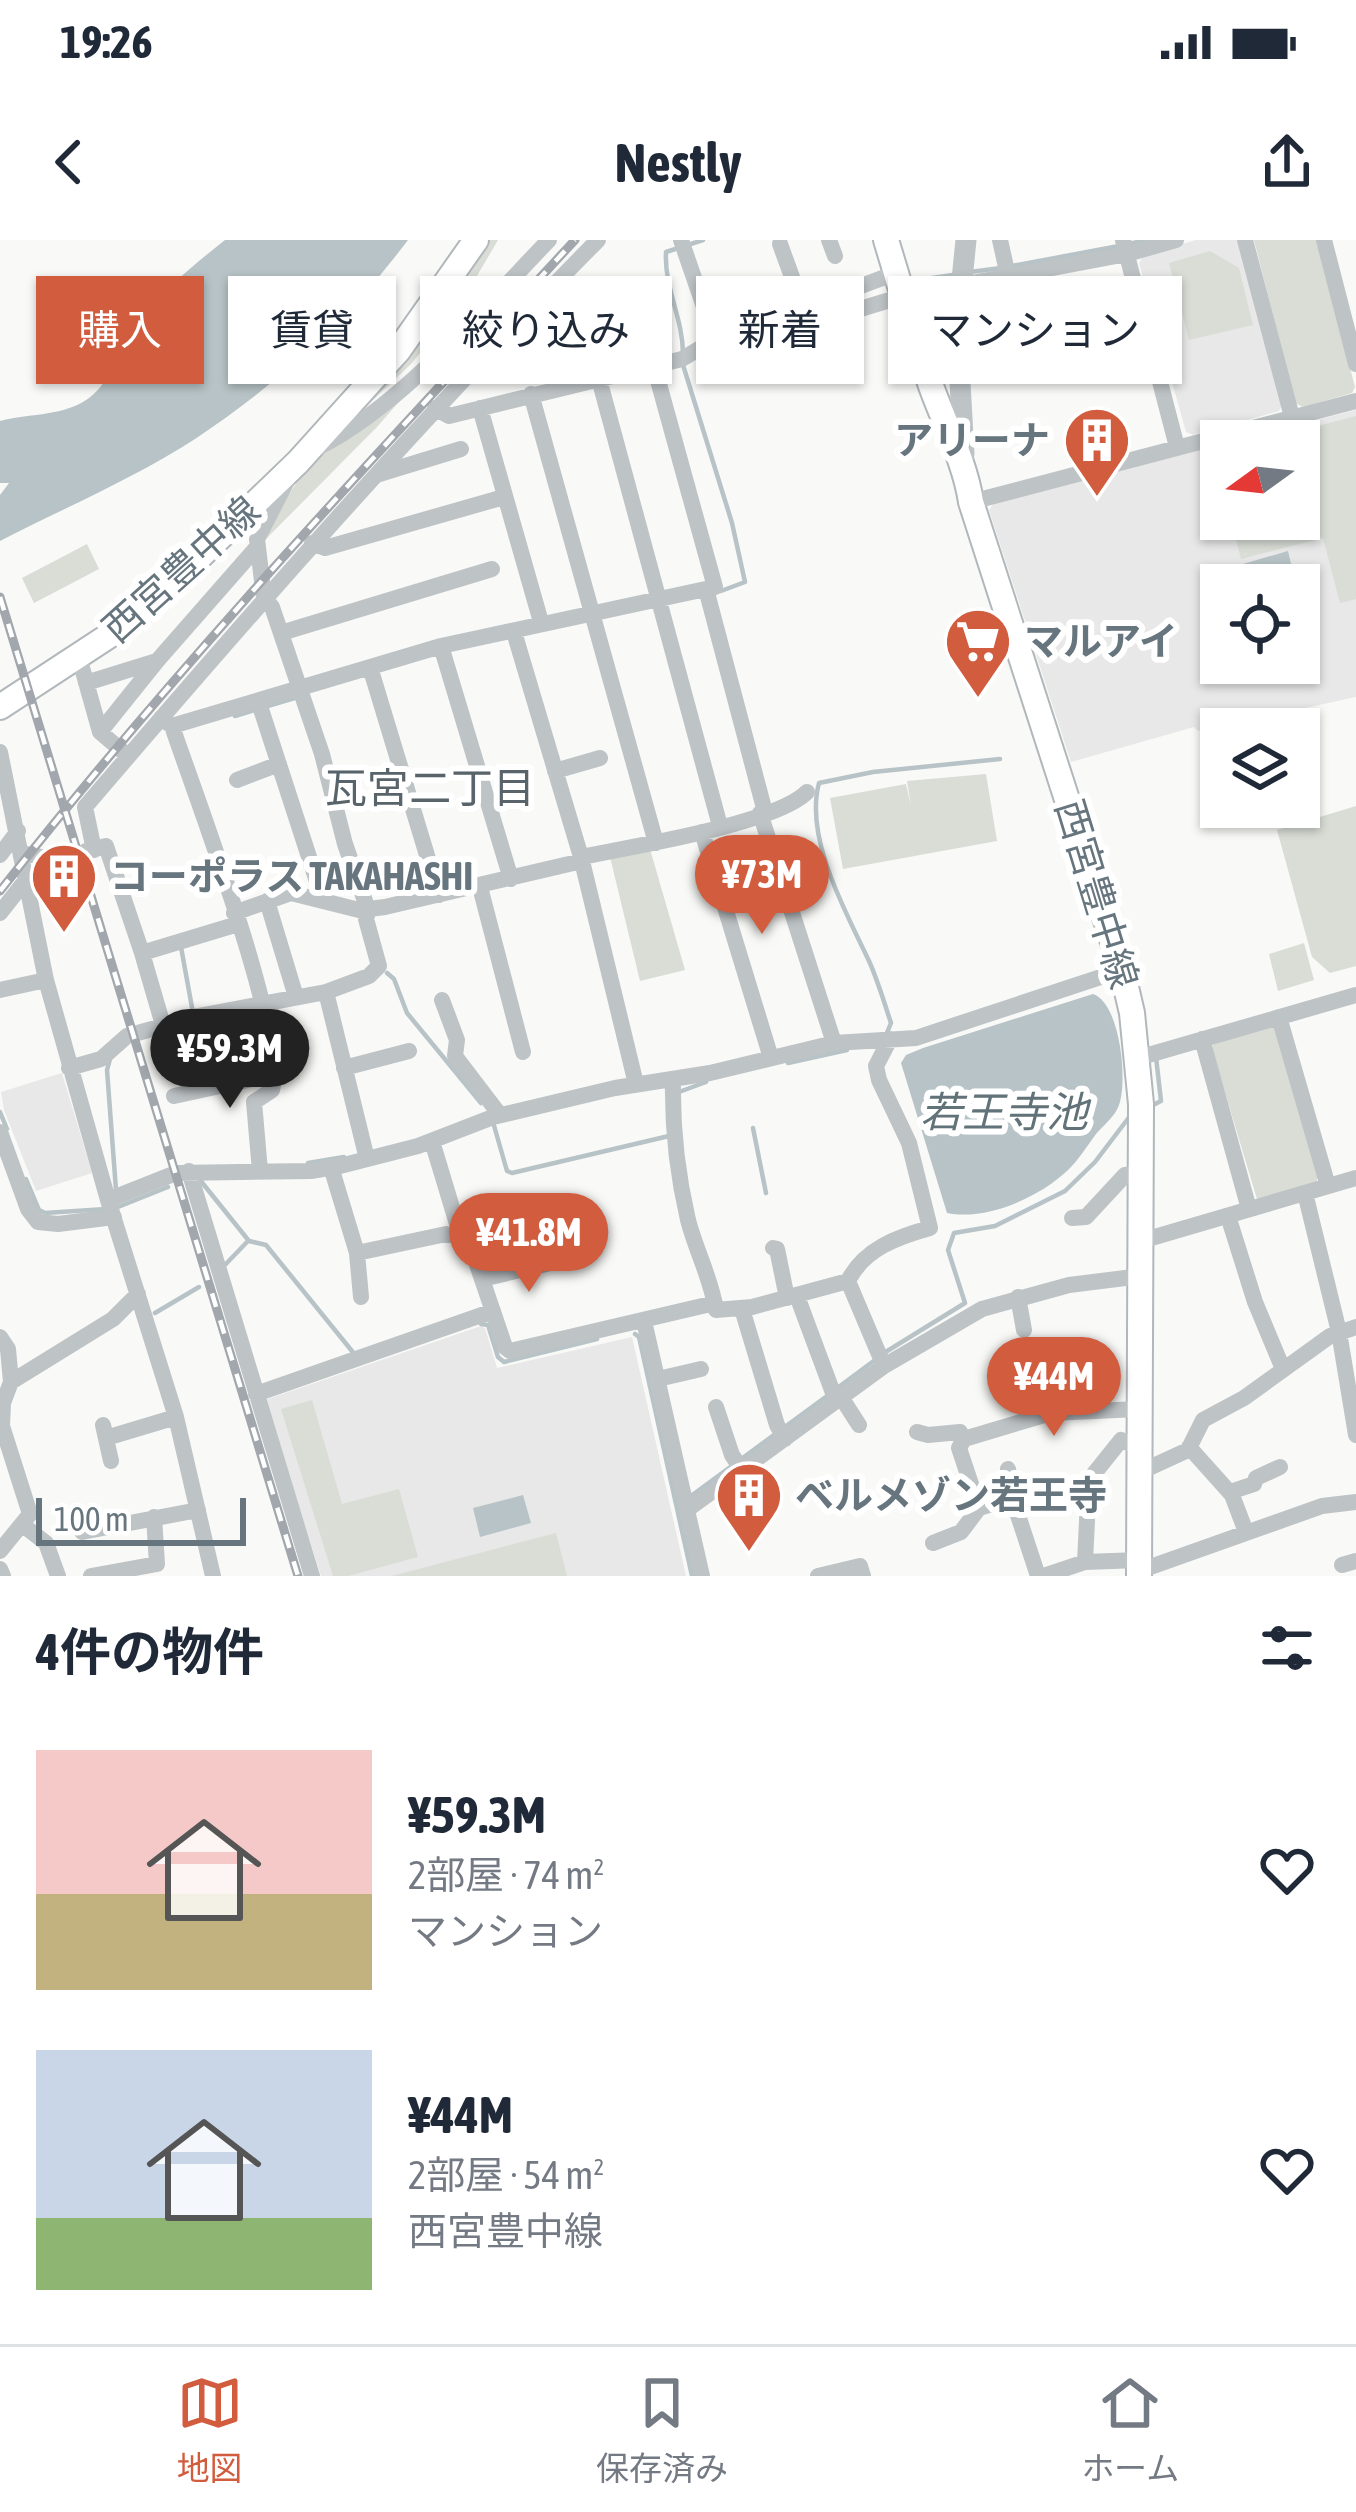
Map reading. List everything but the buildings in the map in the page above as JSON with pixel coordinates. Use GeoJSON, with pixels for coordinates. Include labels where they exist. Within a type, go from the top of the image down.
{"type":"FeatureCollection","features":[{"type":"Feature","properties":{"kind":"main road","name":"西宮豊中線"},"geometry":{"type":"LineString","coordinates":[[0,707],[136,618],[301,458],[398,352],[476,240]]}},
{"type":"Feature","properties":{"kind":"main road","name":"西宮豊中線"},"geometry":{"type":"LineString","coordinates":[[893,242],[899,276]]}},
{"type":"Feature","properties":{"kind":"main road","name":"西宮豊中線"},"geometry":{"type":"LineString","coordinates":[[930,384],[956,456],[966,468],[971,502],[1122,970],[1138,1058],[1139,1569]]}},
{"type":"Feature","properties":{"kind":"street"},"geometry":{"type":"LineString","coordinates":[[514,276],[549,240]]}},
{"type":"Feature","properties":{"kind":"street"},"geometry":{"type":"LineString","coordinates":[[163,1025],[106,846],[89,851],[83,809],[128,756],[166,722],[312,543],[598,240]]}},
{"type":"Feature","properties":{"kind":"street"},"geometry":{"type":"LineString","coordinates":[[960,276],[966,240]]}},
{"type":"Feature","properties":{"kind":"street"},"geometry":{"type":"LineString","coordinates":[[1000,240],[1008,276],[1125,247],[1176,240]]}},
{"type":"Feature","properties":{"kind":"street"},"geometry":{"type":"LineString","coordinates":[[1245,240],[1292,417]]}},
{"type":"Feature","properties":{"kind":"street"},"geometry":{"type":"LineString","coordinates":[[1324,240],[1356,364]]}},
{"type":"Feature","properties":{"kind":"street"},"geometry":{"type":"LineString","coordinates":[[682,244],[696,284]]}},
{"type":"Feature","properties":{"kind":"street"},"geometry":{"type":"LineString","coordinates":[[780,244],[789,276]]}},
{"type":"Feature","properties":{"kind":"street"},"geometry":{"type":"LineString","coordinates":[[1125,247],[1177,447]]}},
{"type":"Feature","properties":{"kind":"street"},"geometry":{"type":"LineString","coordinates":[[70,1068],[101,1059],[127,1036],[326,992],[376,972],[380,958],[366,919],[369,909],[345,844],[301,690],[272,607],[264,598],[257,547],[262,524],[301,458],[345,434],[420,372]]}},
{"type":"Feature","properties":{"kind":"street"},"geometry":{"type":"LineString","coordinates":[[431,384],[449,416],[576,384]]}},
{"type":"Feature","properties":{"kind":"street"},"geometry":{"type":"LineString","coordinates":[[600,384],[771,1058]]}},
{"type":"Feature","properties":{"kind":"street"},"geometry":{"type":"LineString","coordinates":[[166,722],[259,703],[441,646],[715,587],[662,384]]}},
{"type":"Feature","properties":{"kind":"street"},"geometry":{"type":"LineString","coordinates":[[959,384],[966,468]]}},
{"type":"Feature","properties":{"kind":"street"},"geometry":{"type":"LineString","coordinates":[[531,394],[656,843]]}},
{"type":"Feature","properties":{"kind":"street"},"geometry":{"type":"LineString","coordinates":[[971,502],[1356,401]]}},
{"type":"Feature","properties":{"kind":"street"},"geometry":{"type":"LineString","coordinates":[[480,408],[541,622]]}},
{"type":"Feature","properties":{"kind":"street"},"geometry":{"type":"LineString","coordinates":[[373,476],[460,449]]}},
{"type":"Feature","properties":{"kind":"street"},"geometry":{"type":"LineString","coordinates":[[312,543],[325,548],[504,497]]}},
{"type":"Feature","properties":{"kind":"street"},"geometry":{"type":"LineString","coordinates":[[100,732],[257,547]]}},
{"type":"Feature","properties":{"kind":"street"},"geometry":{"type":"LineString","coordinates":[[281,633],[492,569]]}},
{"type":"Feature","properties":{"kind":"street"},"geometry":{"type":"LineString","coordinates":[[706,589],[763,812],[834,1043]]}},
{"type":"Feature","properties":{"kind":"street"},"geometry":{"type":"LineString","coordinates":[[514,632],[581,859],[636,1084]]}},
{"type":"Feature","properties":{"kind":"street"},"geometry":{"type":"LineString","coordinates":[[441,646],[511,880]]}},
{"type":"Feature","properties":{"kind":"street"},"geometry":{"type":"LineString","coordinates":[[79,657],[100,732],[128,756]]}},
{"type":"Feature","properties":{"kind":"street"},"geometry":{"type":"LineString","coordinates":[[86,683],[157,661]]}},
{"type":"Feature","properties":{"kind":"street"},"geometry":{"type":"LineString","coordinates":[[370,668],[439,895]]}},
{"type":"Feature","properties":{"kind":"street"},"geometry":{"type":"LineString","coordinates":[[259,703],[322,900]]}},
{"type":"Feature","properties":{"kind":"street"},"geometry":{"type":"LineString","coordinates":[[166,722],[263,1004],[274,1074],[272,1090],[254,1102],[260,1171]]}},
{"type":"Feature","properties":{"kind":"street"},"geometry":{"type":"LineString","coordinates":[[0,752],[46,980],[176,1417],[213,1576]]}},
{"type":"Feature","properties":{"kind":"street"},"geometry":{"type":"LineString","coordinates":[[555,771],[600,758]]}},
{"type":"Feature","properties":{"kind":"street"},"geometry":{"type":"LineString","coordinates":[[236,781],[279,764]]}},
{"type":"Feature","properties":{"kind":"street"},"geometry":{"type":"LineString","coordinates":[[142,953],[291,892],[363,911],[511,880],[711,829],[793,803],[807,792]]}},
{"type":"Feature","properties":{"kind":"street"},"geometry":{"type":"LineString","coordinates":[[0,855],[18,831]]}},
{"type":"Feature","properties":{"kind":"street"},"geometry":{"type":"LineString","coordinates":[[22,853],[51,859],[64,856]]}},
{"type":"Feature","properties":{"kind":"street"},"geometry":{"type":"LineString","coordinates":[[0,913],[26,880]]}},
{"type":"Feature","properties":{"kind":"street"},"geometry":{"type":"LineString","coordinates":[[480,886],[504,957],[523,1052]]}},
{"type":"Feature","properties":{"kind":"street"},"geometry":{"type":"LineString","coordinates":[[267,901],[296,997]]}},
{"type":"Feature","properties":{"kind":"street"},"geometry":{"type":"LineString","coordinates":[[0,1132],[8,1180],[32,1217],[58,1224],[111,1208],[189,1171],[331,1167],[432,1141],[500,1115],[636,1084],[834,1043],[916,1038],[1122,970]]}},
{"type":"Feature","properties":{"kind":"street"},"geometry":{"type":"LineString","coordinates":[[0,990],[46,980]]}},
{"type":"Feature","properties":{"kind":"street"},"geometry":{"type":"LineString","coordinates":[[326,992],[367,1159]]}},
{"type":"Feature","properties":{"kind":"street"},"geometry":{"type":"LineString","coordinates":[[1138,1058],[1356,994]]}},
{"type":"Feature","properties":{"kind":"street"},"geometry":{"type":"LineString","coordinates":[[442,1000],[458,1040],[455,1056],[500,1115]]}},
{"type":"Feature","properties":{"kind":"street"},"geometry":{"type":"LineString","coordinates":[[1279,1017],[1328,1186]]}},
{"type":"Feature","properties":{"kind":"street"},"geometry":{"type":"LineString","coordinates":[[674,1079],[673,1140],[688,1219],[708,1271],[716,1310],[742,1309],[848,1281],[855,1268],[879,1248],[930,1228],[909,1143],[876,1066],[890,1039]]}},
{"type":"Feature","properties":{"kind":"street"},"geometry":{"type":"LineString","coordinates":[[1202,1039],[1249,1209]]}},
{"type":"Feature","properties":{"kind":"street"},"geometry":{"type":"LineString","coordinates":[[344,1069],[409,1051]]}},
{"type":"Feature","properties":{"kind":"street"},"geometry":{"type":"LineString","coordinates":[[175,1096],[274,1074]]}},
{"type":"Feature","properties":{"kind":"street"},"geometry":{"type":"LineString","coordinates":[[432,1141],[460,1234]]}},
{"type":"Feature","properties":{"kind":"street"},"geometry":{"type":"LineString","coordinates":[[331,1167],[358,1252],[361,1297]]}},
{"type":"Feature","properties":{"kind":"street"},"geometry":{"type":"LineString","coordinates":[[189,1171],[312,1576]]}},
{"type":"Feature","properties":{"kind":"street"},"geometry":{"type":"LineString","coordinates":[[1072,1218],[1085,1217],[1125,1175],[1141,1173]]}},
{"type":"Feature","properties":{"kind":"street"},"geometry":{"type":"LineString","coordinates":[[1141,1241],[1356,1178]]}},
{"type":"Feature","properties":{"kind":"street"},"geometry":{"type":"LineString","coordinates":[[1305,1193],[1348,1329],[1356,1435]]}},
{"type":"Feature","properties":{"kind":"street"},"geometry":{"type":"LineString","coordinates":[[1228,1216],[1255,1302],[1283,1369]]}},
{"type":"Feature","properties":{"kind":"street"},"geometry":{"type":"LineString","coordinates":[[358,1252],[460,1234],[468,1238],[510,1352],[715,1304]]}},
{"type":"Feature","properties":{"kind":"street"},"geometry":{"type":"LineString","coordinates":[[773,1247],[834,1396],[859,1425]]}},
{"type":"Feature","properties":{"kind":"street"},"geometry":{"type":"LineString","coordinates":[[482,1280],[563,1260]]}},
{"type":"Feature","properties":{"kind":"street"},"geometry":{"type":"LineString","coordinates":[[688,1509],[737,1464],[881,1360],[982,1309],[1018,1297],[1141,1276]]}},
{"type":"Feature","properties":{"kind":"street"},"geometry":{"type":"LineString","coordinates":[[848,1281],[881,1360]]}},
{"type":"Feature","properties":{"kind":"street"},"geometry":{"type":"LineString","coordinates":[[11,1382],[112,1319],[138,1294]]}},
{"type":"Feature","properties":{"kind":"street"},"geometry":{"type":"LineString","coordinates":[[1018,1297],[1024,1330]]}},
{"type":"Feature","properties":{"kind":"street"},"geometry":{"type":"LineString","coordinates":[[742,1309],[781,1432]]}},
{"type":"Feature","properties":{"kind":"street"},"geometry":{"type":"LineString","coordinates":[[256,1394],[493,1311]]}},
{"type":"Feature","properties":{"kind":"street"},"geometry":{"type":"LineString","coordinates":[[644,1323],[702,1576]]}},
{"type":"Feature","properties":{"kind":"street"},"geometry":{"type":"LineString","coordinates":[[1190,1447],[1203,1420],[1244,1399],[1348,1329]]}},
{"type":"Feature","properties":{"kind":"street"},"geometry":{"type":"LineString","coordinates":[[0,1336],[8,1349],[11,1382],[3,1403],[6,1461],[30,1514],[0,1551]]}},
{"type":"Feature","properties":{"kind":"street"},"geometry":{"type":"LineString","coordinates":[[658,1379],[701,1369]]}},
{"type":"Feature","properties":{"kind":"street"},"geometry":{"type":"LineString","coordinates":[[716,1407],[737,1464]]}},
{"type":"Feature","properties":{"kind":"street"},"geometry":{"type":"LineString","coordinates":[[979,1508],[959,1448],[964,1439],[1051,1413],[1139,1409]]}},
{"type":"Feature","properties":{"kind":"street"},"geometry":{"type":"LineString","coordinates":[[111,1461],[105,1431],[176,1417]]}},
{"type":"Feature","properties":{"kind":"street"},"geometry":{"type":"LineString","coordinates":[[916,1432],[928,1436],[960,1432],[964,1439]]}},
{"type":"Feature","properties":{"kind":"street"},"geometry":{"type":"LineString","coordinates":[[1085,1562],[1089,1482],[1121,1440],[1138,1460],[1190,1447]]}},
{"type":"Feature","properties":{"kind":"street"},"geometry":{"type":"LineString","coordinates":[[1190,1447],[1230,1492],[1246,1532]]}},
{"type":"Feature","properties":{"kind":"street"},"geometry":{"type":"LineString","coordinates":[[1230,1492],[1280,1467]]}},
{"type":"Feature","properties":{"kind":"street"},"geometry":{"type":"LineString","coordinates":[[1008,1469],[1041,1576],[1085,1562],[1139,1569],[1322,1506],[1356,1502]]}},
{"type":"Feature","properties":{"kind":"street"},"geometry":{"type":"LineString","coordinates":[[933,1543],[961,1532],[979,1508],[1089,1482]]}},
{"type":"Feature","properties":{"kind":"street"},"geometry":{"type":"LineString","coordinates":[[82,1532],[198,1510]]}},
{"type":"Feature","properties":{"kind":"street"},"geometry":{"type":"LineString","coordinates":[[91,1576],[157,1564],[154,1517]]}},
{"type":"Feature","properties":{"kind":"street"},"geometry":{"type":"LineString","coordinates":[[24,1526],[46,1543],[58,1576]]}},
{"type":"Feature","properties":{"kind":"street"},"geometry":{"type":"LineString","coordinates":[[818,1576],[860,1566],[863,1576]]}},
{"type":"Feature","properties":{"kind":"shaded area"},"geometry":{"type":"Polygon","coordinates":[[[484,240],[498,240],[477,276],[458,276],[484,240]]]}},
{"type":"Feature","properties":{"kind":"shaded area"},"geometry":{"type":"Polygon","coordinates":[[[1196,240],[1239,240],[1283,403],[1279,411],[1247,420],[1200,420],[1200,433],[1186,432],[1173,384],[1182,384],[1182,276],[1143,276],[1139,263],[1144,255],[1196,240]]]}},
{"type":"Feature","properties":{"kind":"shaded area"},"geometry":{"type":"Polygon","coordinates":[[[1254,240],[1317,240],[1355,387],[1352,393],[1303,407],[1295,403],[1254,240]]]}},
{"type":"Feature","properties":{"kind":"shaded area"},"geometry":{"type":"Polygon","coordinates":[[[1210,251],[1239,268],[1253,325],[1189,340],[1182,313],[1182,276],[1172,276],[1169,263],[1210,251]]]}},
{"type":"Feature","properties":{"kind":"shaded area"},"geometry":{"type":"Polygon","coordinates":[[[420,327],[420,353],[396,378],[396,360],[420,327]]]}},
{"type":"Feature","properties":{"kind":"shaded area"},"geometry":{"type":"Polygon","coordinates":[[[417,381],[377,427],[261,544],[306,468],[417,381]]]}},
{"type":"Feature","properties":{"kind":"shaded area"},"geometry":{"type":"Polygon","coordinates":[[[379,384],[390,384],[353,419],[379,384]]]}},
{"type":"Feature","properties":{"kind":"shaded area"},"geometry":{"type":"Polygon","coordinates":[[[1356,410],[1356,697],[1305,708],[1200,708],[1200,731],[1194,727],[1071,762],[989,510],[995,502],[1200,449],[1200,540],[1320,540],[1317,420],[1356,410]]]}},
{"type":"Feature","properties":{"kind":"shaded area"},"geometry":{"type":"Polygon","coordinates":[[[1356,416],[1356,599],[1340,603],[1320,539],[1320,426],[1356,416]]]}},
{"type":"Feature","properties":{"kind":"shaded area"},"geometry":{"type":"Polygon","coordinates":[[[1236,540],[1315,540],[1241,559],[1236,540]]]}},
{"type":"Feature","properties":{"kind":"shaded area"},"geometry":{"type":"Polygon","coordinates":[[[87,544],[99,569],[34,603],[22,578],[87,544]]]}},
{"type":"Feature","properties":{"kind":"shaded area"},"geometry":{"type":"Polygon","coordinates":[[[986,774],[997,841],[843,869],[830,798],[906,784],[911,806],[907,781],[986,774]]]}},
{"type":"Feature","properties":{"kind":"shaded area"},"geometry":{"type":"Polygon","coordinates":[[[1356,806],[1356,966],[1330,973],[1312,957],[1277,830],[1320,828],[1320,817],[1356,806]]]}},
{"type":"Feature","properties":{"kind":"shaded area"},"geometry":{"type":"Polygon","coordinates":[[[650,849],[685,970],[640,981],[610,857],[650,849]]]}},
{"type":"Feature","properties":{"kind":"shaded area"},"geometry":{"type":"Polygon","coordinates":[[[1304,943],[1314,980],[1278,991],[1269,954],[1304,943]]]}},
{"type":"Feature","properties":{"kind":"shaded area"},"geometry":{"type":"Polygon","coordinates":[[[1272,1027],[1277,1030],[1319,1176],[1316,1182],[1257,1199],[1212,1049],[1213,1044],[1272,1027]]]}},
{"type":"Feature","properties":{"kind":"shaded area"},"geometry":{"type":"Polygon","coordinates":[[[62,1073],[92,1173],[36,1191],[1,1092],[62,1073]]]}},
{"type":"Feature","properties":{"kind":"shaded area"},"geometry":{"type":"Polygon","coordinates":[[[481,1326],[497,1368],[632,1337],[686,1576],[321,1576],[265,1400],[481,1326]]]}},
{"type":"Feature","properties":{"kind":"shaded area"},"geometry":{"type":"Polygon","coordinates":[[[312,1400],[342,1504],[399,1489],[418,1557],[333,1576],[281,1409],[312,1400]]]}},
{"type":"Feature","properties":{"kind":"shaded area"},"geometry":{"type":"Polygon","coordinates":[[[556,1533],[567,1576],[392,1576],[556,1533]]]}},
{"type":"Feature","properties":{"kind":"water"},"geometry":{"type":"Polygon","coordinates":[[[225,240],[408,240],[379,276],[228,276],[228,384],[269,384],[226,418],[149,466],[0,541],[0,495],[9,483],[0,483],[0,421],[64,410],[83,402],[103,384],[204,384],[204,276],[181,276],[225,240]]]}},
{"type":"Feature","properties":{"kind":"water"},"geometry":{"type":"Polygon","coordinates":[[[1288,551],[1291,564],[1243,564],[1288,551]]]}},
{"type":"Feature","properties":{"kind":"water","name":"若王寺池"},"geometry":{"type":"Polygon","coordinates":[[[1093,994],[1110,1012],[1120,1044],[1122,1093],[1115,1113],[1071,1167],[1042,1190],[978,1214],[947,1213],[901,1063],[906,1055],[1093,994]]]}},
{"type":"Feature","properties":{"kind":"water"},"geometry":{"type":"Polygon","coordinates":[[[523,1495],[531,1523],[480,1537],[473,1508],[523,1495]]]}},
{"type":"Feature","properties":{"kind":"waterway"},"geometry":{"type":"LineString","coordinates":[[683,354],[666,252],[703,240]]}},
{"type":"Feature","properties":{"kind":"waterway"},"geometry":{"type":"LineString","coordinates":[[1130,244],[1144,240]]}},
{"type":"Feature","properties":{"kind":"waterway"},"geometry":{"type":"LineString","coordinates":[[1012,266],[1119,246]]}},
{"type":"Feature","properties":{"kind":"waterway"},"geometry":{"type":"LineString","coordinates":[[970,272],[1001,268]]}},
{"type":"Feature","properties":{"kind":"waterway"},"geometry":{"type":"LineString","coordinates":[[946,276],[953,275]]}},
{"type":"Feature","properties":{"kind":"waterway"},"geometry":{"type":"LineString","coordinates":[[683,365],[732,523],[745,582],[721,591]]}},
{"type":"Feature","properties":{"kind":"waterway"},"geometry":{"type":"LineString","coordinates":[[235,716],[298,697]]}},
{"type":"Feature","properties":{"kind":"waterway"},"geometry":{"type":"LineString","coordinates":[[886,1035],[891,1023],[878,984],[822,851],[817,827],[819,783],[873,772],[1000,759]]}},
{"type":"Feature","properties":{"kind":"waterway"},"geometry":{"type":"LineString","coordinates":[[181,947],[193,1013]]}},
{"type":"Feature","properties":{"kind":"waterway"},"geometry":{"type":"LineString","coordinates":[[387,973],[407,1013],[481,1103]]}},
{"type":"Feature","properties":{"kind":"waterway"},"geometry":{"type":"LineString","coordinates":[[788,1063],[847,1050]]}},
{"type":"Feature","properties":{"kind":"waterway"},"geometry":{"type":"LineString","coordinates":[[1151,1106],[1161,1101],[1156,1057]]}},
{"type":"Feature","properties":{"kind":"waterway"},"geometry":{"type":"LineString","coordinates":[[110,1059],[116,1190]]}},
{"type":"Feature","properties":{"kind":"waterway"},"geometry":{"type":"LineString","coordinates":[[679,1092],[706,1082]]}},
{"type":"Feature","properties":{"kind":"waterway"},"geometry":{"type":"LineString","coordinates":[[0,1112],[7,1129]]}},
{"type":"Feature","properties":{"kind":"waterway"},"geometry":{"type":"LineString","coordinates":[[884,1353],[965,1303],[948,1250],[954,1233],[995,1226],[1065,1191],[1095,1162],[1130,1116]]}},
{"type":"Feature","properties":{"kind":"waterway"},"geometry":{"type":"LineString","coordinates":[[493,1122],[507,1171],[512,1173],[669,1136]]}},
{"type":"Feature","properties":{"kind":"waterway"},"geometry":{"type":"LineString","coordinates":[[753,1128],[766,1193]]}},
{"type":"Feature","properties":{"kind":"waterway"},"geometry":{"type":"LineString","coordinates":[[308,1163],[344,1157]]}},
{"type":"Feature","properties":{"kind":"waterway"},"geometry":{"type":"LineString","coordinates":[[26,1179],[39,1210],[45,1213],[106,1209]]}},
{"type":"Feature","properties":{"kind":"waterway"},"geometry":{"type":"LineString","coordinates":[[200,1180],[249,1241],[266,1245],[356,1356]]}},
{"type":"Feature","properties":{"kind":"waterway"},"geometry":{"type":"LineString","coordinates":[[118,1207],[168,1187]]}},
{"type":"Feature","properties":{"kind":"waterway"},"geometry":{"type":"LineString","coordinates":[[222,1268],[247,1242]]}},
{"type":"Feature","properties":{"kind":"waterway"},"geometry":{"type":"LineString","coordinates":[[155,1313],[199,1287]]}},
{"type":"Feature","properties":{"kind":"waterway"},"geometry":{"type":"LineString","coordinates":[[481,1324],[488,1325],[504,1362],[597,1339]]}},
{"type":"Feature","properties":{"kind":"waterway"},"geometry":{"type":"LineString","coordinates":[[635,1334],[692,1576]]}},
{"type":"Feature","properties":{"kind":"waterway"},"geometry":{"type":"LineString","coordinates":[[836,1389],[875,1360]]}},
{"type":"Feature","properties":{"kind":"waterway"},"geometry":{"type":"LineString","coordinates":[[691,1496],[827,1396]]}},
{"type":"Feature","properties":{"kind":"railway"},"geometry":{"type":"LineString","coordinates":[[0,891],[209,641],[575,240]]}},
{"type":"Feature","properties":{"kind":"railway"},"geometry":{"type":"LineString","coordinates":[[0,597],[298,1576]]}},
{"type":"Feature","properties":{"kind":"place","name":"アリーナ"},"geometry":{"type":"Point","coordinates":[1097,499]}},
{"type":"Feature","properties":{"kind":"place","name":"マルアイ"},"geometry":{"type":"Point","coordinates":[978,700]}},
{"type":"Feature","properties":{"kind":"place","name":"コーポラス TAKAHASHI"},"geometry":{"type":"Point","coordinates":[64,935]}},
{"type":"Feature","properties":{"kind":"place","name":"ベルメゾン若王寺"},"geometry":{"type":"Point","coordinates":[749,1554]}},
{"type":"Feature","properties":{"kind":"district","name":"瓦宮二丁目"},"geometry":{"type":"Point","coordinates":[430,788]}}]}
